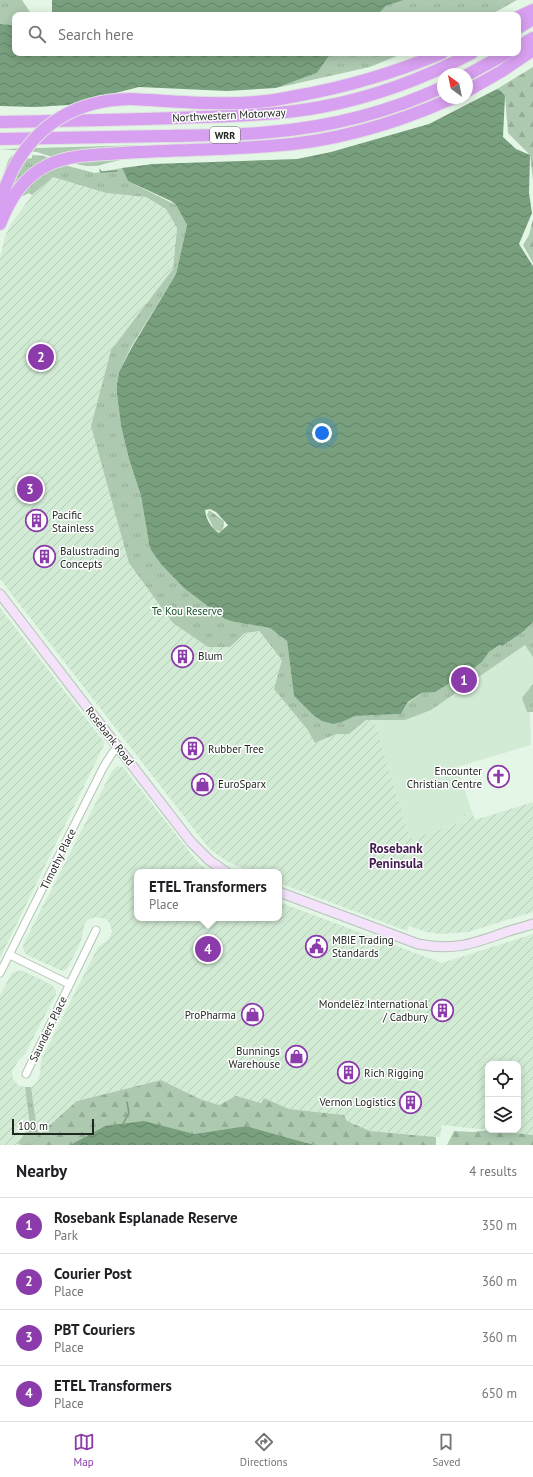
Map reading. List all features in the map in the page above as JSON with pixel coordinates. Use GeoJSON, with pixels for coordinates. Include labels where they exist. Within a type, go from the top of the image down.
{"type":"FeatureCollection","features":[{"type":"Feature","properties":{"kind":"highway"},"geometry":{"type":"LineString","coordinates":[[521,16],[533,10]]}},
{"type":"Feature","properties":{"kind":"highway"},"geometry":{"type":"LineString","coordinates":[[521,26],[533,19]]}},
{"type":"Feature","properties":{"kind":"highway"},"geometry":{"type":"LineString","coordinates":[[521,45],[533,38]]}},
{"type":"Feature","properties":{"kind":"highway"},"geometry":{"type":"LineString","coordinates":[[473,88],[502,71],[533,50]]}},
{"type":"Feature","properties":{"kind":"highway"},"geometry":{"type":"LineString","coordinates":[[0,208],[4,190],[13,169],[24,152],[44,129],[62,116],[88,105],[105,101],[130,99],[230,103],[267,101],[309,94],[357,83],[389,74],[434,56]]}},
{"type":"Feature","properties":{"kind":"highway","name":"Northwestern Motorway"},"geometry":{"type":"LineString","coordinates":[[0,122],[260,115],[295,111],[322,107],[402,85],[444,68],[466,56]]}},
{"type":"Feature","properties":{"kind":"highway"},"geometry":{"type":"LineString","coordinates":[[473,72],[502,56]]}},
{"type":"Feature","properties":{"kind":"highway","name":"Northwestern Motorway"},"geometry":{"type":"LineString","coordinates":[[0,139],[244,134],[291,130],[358,116],[402,103],[437,89]]}},
{"type":"Feature","properties":{"kind":"highway"},"geometry":{"type":"LineString","coordinates":[[0,224],[15,193],[27,180],[37,171],[49,164],[70,158],[123,153],[271,146],[319,141],[368,130],[405,118],[439,104]]}},
{"type":"Feature","properties":{"kind":"main road","name":"Rosebank Road"},"geometry":{"type":"LineString","coordinates":[[0,594],[198,850],[221,869]]}},
{"type":"Feature","properties":{"kind":"main road"},"geometry":{"type":"LineString","coordinates":[[282,893],[418,944],[432,946],[464,946],[533,924]]}},
{"type":"Feature","properties":{"kind":"street","name":"Timothy Place"},"geometry":{"type":"LineString","coordinates":[[0,973],[104,766],[112,752],[118,747]]}},
{"type":"Feature","properties":{"kind":"street","name":"Saunders Place"},"geometry":{"type":"LineString","coordinates":[[26,1074],[96,930]]}},
{"type":"Feature","properties":{"kind":"street","name":"Saunders Place"},"geometry":{"type":"LineString","coordinates":[[10,955],[70,984]]}},
{"type":"Feature","properties":{"kind":"shaded area"},"geometry":{"type":"Polygon","coordinates":[[[53,177],[106,193],[146,197],[166,209],[177,228],[173,269],[111,350],[91,426],[230,647],[245,633],[258,631],[282,660],[307,729],[315,743],[336,734],[349,734],[365,720],[374,720],[410,839],[466,821],[464,815],[472,812],[475,820],[533,802],[533,912],[468,932],[441,934],[426,932],[409,926],[407,931],[282,884],[282,869],[244,869],[226,861],[211,850],[203,841],[0,579],[0,259],[5,236],[12,223],[32,195],[53,177]]]}},
{"type":"Feature","properties":{"kind":"shaded area"},"geometry":{"type":"Polygon","coordinates":[[[0,608],[105,743],[0,958],[0,608]]]}},
{"type":"Feature","properties":{"kind":"shaded area"},"geometry":{"type":"Polygon","coordinates":[[[533,640],[533,712],[530,712],[531,745],[457,767],[472,812],[464,815],[466,821],[410,839],[374,720],[405,720],[533,640]]]}},
{"type":"Feature","properties":{"kind":"shaded area"},"geometry":{"type":"Polygon","coordinates":[[[117,766],[123,767],[196,860],[206,869],[134,869],[134,921],[282,921],[282,903],[442,963],[533,934],[533,1135],[515,1133],[521,1133],[521,1061],[485,1061],[485,1130],[442,1125],[440,1137],[370,1131],[347,1121],[343,1115],[289,1109],[264,1098],[261,1103],[236,1096],[219,1105],[200,1099],[161,1080],[77,1101],[41,1133],[37,1129],[31,1087],[36,1083],[40,1075],[41,1060],[98,947],[108,940],[112,931],[109,922],[106,919],[95,917],[87,920],[84,926],[81,941],[67,969],[62,971],[27,955],[24,952],[23,945],[112,771],[117,766]]]}},
{"type":"Feature","properties":{"kind":"shaded area"},"geometry":{"type":"Polygon","coordinates":[[[21,970],[52,985],[56,991],[56,994],[25,1054],[18,1061],[12,1071],[13,1079],[18,1085],[25,1087],[30,1126],[18,1143],[20,1145],[0,1145],[0,995],[12,973],[21,970]]]}},
{"type":"Feature","properties":{"kind":"green space"},"geometry":{"type":"Polygon","coordinates":[[[0,0],[22,0],[30,12],[12,12],[12,25],[0,24],[0,0]]]}},
{"type":"Feature","properties":{"kind":"green space"},"geometry":{"type":"Polygon","coordinates":[[[404,0],[517,0],[495,12],[380,12],[386,6],[404,0]]]}},
{"type":"Feature","properties":{"kind":"green space"},"geometry":{"type":"Polygon","coordinates":[[[329,56],[397,56],[370,67],[276,88],[317,73],[329,56]]]}},
{"type":"Feature","properties":{"kind":"green space"},"geometry":{"type":"Polygon","coordinates":[[[533,67],[533,180],[530,155],[508,133],[505,96],[497,89],[533,67]]]}},
{"type":"Feature","properties":{"kind":"green space"},"geometry":{"type":"Polygon","coordinates":[[[147,145],[149,156],[124,159],[96,166],[86,166],[67,162],[37,152],[0,149],[147,145]]]}},
{"type":"Feature","properties":{"kind":"green space","name":"Te Kou Reserve"},"geometry":{"type":"Polygon","coordinates":[[[15,154],[22,160],[32,158],[32,155],[44,156],[64,165],[95,173],[122,168],[128,181],[176,205],[187,225],[176,274],[131,347],[119,372],[117,384],[121,426],[129,459],[141,496],[149,543],[235,622],[270,628],[287,641],[294,696],[313,715],[342,722],[355,716],[401,714],[408,703],[421,693],[435,691],[482,662],[489,652],[524,631],[533,622],[533,657],[525,645],[431,710],[405,720],[366,720],[349,734],[336,734],[315,743],[307,729],[274,689],[282,660],[259,631],[245,633],[230,647],[208,647],[173,623],[129,563],[91,426],[111,350],[173,269],[177,228],[166,209],[146,197],[106,193],[53,177],[32,195],[29,193],[21,197],[7,198],[1,188],[7,164],[15,154]]]}},
{"type":"Feature","properties":{"kind":"green space"},"geometry":{"type":"Polygon","coordinates":[[[533,219],[533,263],[523,245],[529,235],[533,219]]]}},
{"type":"Feature","properties":{"kind":"green space"},"geometry":{"type":"Polygon","coordinates":[[[209,510],[224,521],[223,529],[220,532],[214,529],[207,515],[209,510]]]}},
{"type":"Feature","properties":{"kind":"green space"},"geometry":{"type":"Polygon","coordinates":[[[533,684],[533,712],[527,712],[522,698],[533,684]]]}},
{"type":"Feature","properties":{"kind":"green space"},"geometry":{"type":"Polygon","coordinates":[[[161,1080],[200,1099],[219,1105],[236,1096],[261,1103],[264,1098],[289,1109],[344,1115],[347,1121],[370,1131],[436,1137],[436,1145],[314,1145],[246,1126],[194,1134],[105,1126],[70,1145],[31,1145],[41,1133],[77,1101],[161,1080]]]}},
{"type":"Feature","properties":{"kind":"green space"},"geometry":{"type":"Polygon","coordinates":[[[25,1087],[31,1087],[37,1129],[41,1133],[77,1101],[128,1123],[104,1126],[70,1145],[20,1145],[18,1143],[30,1126],[25,1087]]]}},
{"type":"Feature","properties":{"kind":"green space"},"geometry":{"type":"Polygon","coordinates":[[[485,1130],[485,1133],[515,1133],[533,1135],[533,1145],[447,1145],[454,1131],[473,1132],[485,1130]]]}},
{"type":"Feature","properties":{"kind":"water"},"geometry":{"type":"Polygon","coordinates":[[[52,0],[404,0],[386,6],[380,12],[52,12],[52,0]]]}},
{"type":"Feature","properties":{"kind":"water"},"geometry":{"type":"Polygon","coordinates":[[[0,24],[12,25],[12,56],[329,56],[317,73],[276,88],[227,91],[139,87],[69,105],[35,107],[0,106],[0,24]]]}},
{"type":"Feature","properties":{"kind":"water"},"geometry":{"type":"Polygon","coordinates":[[[497,89],[501,91],[505,96],[503,137],[516,149],[530,155],[529,193],[532,213],[519,244],[533,266],[533,622],[524,631],[502,646],[500,645],[489,652],[482,662],[468,672],[435,692],[421,693],[408,702],[401,714],[355,716],[333,724],[322,721],[313,715],[294,696],[287,641],[270,628],[225,619],[184,588],[161,564],[151,550],[141,496],[129,459],[121,426],[117,394],[119,372],[132,347],[176,274],[187,225],[176,205],[171,201],[128,181],[122,168],[153,164],[297,159],[331,152],[429,124],[468,104],[473,104],[473,101],[497,89]],[[210,509],[205,510],[209,523],[219,533],[228,525],[216,512],[210,509]]]}},
{"type":"Feature","properties":{"kind":"water"},"geometry":{"type":"Polygon","coordinates":[[[144,1121],[194,1134],[246,1126],[314,1145],[70,1145],[105,1126],[144,1121]]]}},
{"type":"Feature","properties":{"kind":"waterway"},"geometry":{"type":"LineString","coordinates":[[100,170],[101,172],[117,171]]}},
{"type":"Feature","properties":{"kind":"waterway"},"geometry":{"type":"LineString","coordinates":[[123,1124],[129,1113],[127,1102]]}},
{"type":"Feature","properties":{"kind":"place","name":"Courier Post"},"geometry":{"type":"Point","coordinates":[41,357]}},
{"type":"Feature","properties":{"kind":"place","name":"PBT Couriers"},"geometry":{"type":"Point","coordinates":[30,489]}},
{"type":"Feature","properties":{"kind":"place","name":"Pacific Stainless"},"geometry":{"type":"Point","coordinates":[37,521]}},
{"type":"Feature","properties":{"kind":"place","name":"Balustrading Concepts"},"geometry":{"type":"Point","coordinates":[44,557]}},
{"type":"Feature","properties":{"kind":"place","name":"Blum"},"geometry":{"type":"Point","coordinates":[183,656]}},
{"type":"Feature","properties":{"kind":"place","name":"Rosebank Esplanade Reserve"},"geometry":{"type":"Point","coordinates":[464,680]}},
{"type":"Feature","properties":{"kind":"place","name":"Rubber Tree"},"geometry":{"type":"Point","coordinates":[192,749]}},
{"type":"Feature","properties":{"kind":"place","name":"Encounter Christian Centre"},"geometry":{"type":"Point","coordinates":[498,777]}},
{"type":"Feature","properties":{"kind":"place","name":"EuroSparx"},"geometry":{"type":"Point","coordinates":[202,784]}},
{"type":"Feature","properties":{"kind":"place","name":"MBIE Trading Standards"},"geometry":{"type":"Point","coordinates":[317,946]}},
{"type":"Feature","properties":{"kind":"place","name":"ETEL Transformers"},"geometry":{"type":"Point","coordinates":[208,949]}},
{"type":"Feature","properties":{"kind":"place","name":"Mondelēz International / Cadbury"},"geometry":{"type":"Point","coordinates":[443,1010]}},
{"type":"Feature","properties":{"kind":"place","name":"ProPharma"},"geometry":{"type":"Point","coordinates":[252,1015]}},
{"type":"Feature","properties":{"kind":"place","name":"Bunnings Warehouse"},"geometry":{"type":"Point","coordinates":[296,1057]}},
{"type":"Feature","properties":{"kind":"place","name":"Rich Rigging"},"geometry":{"type":"Point","coordinates":[349,1073]}},
{"type":"Feature","properties":{"kind":"place","name":"Vernon Logistics"},"geometry":{"type":"Point","coordinates":[411,1102]}},
{"type":"Feature","properties":{"kind":"district","name":"Rosebank Peninsula"},"geometry":{"type":"Point","coordinates":[396,856]}}]}
